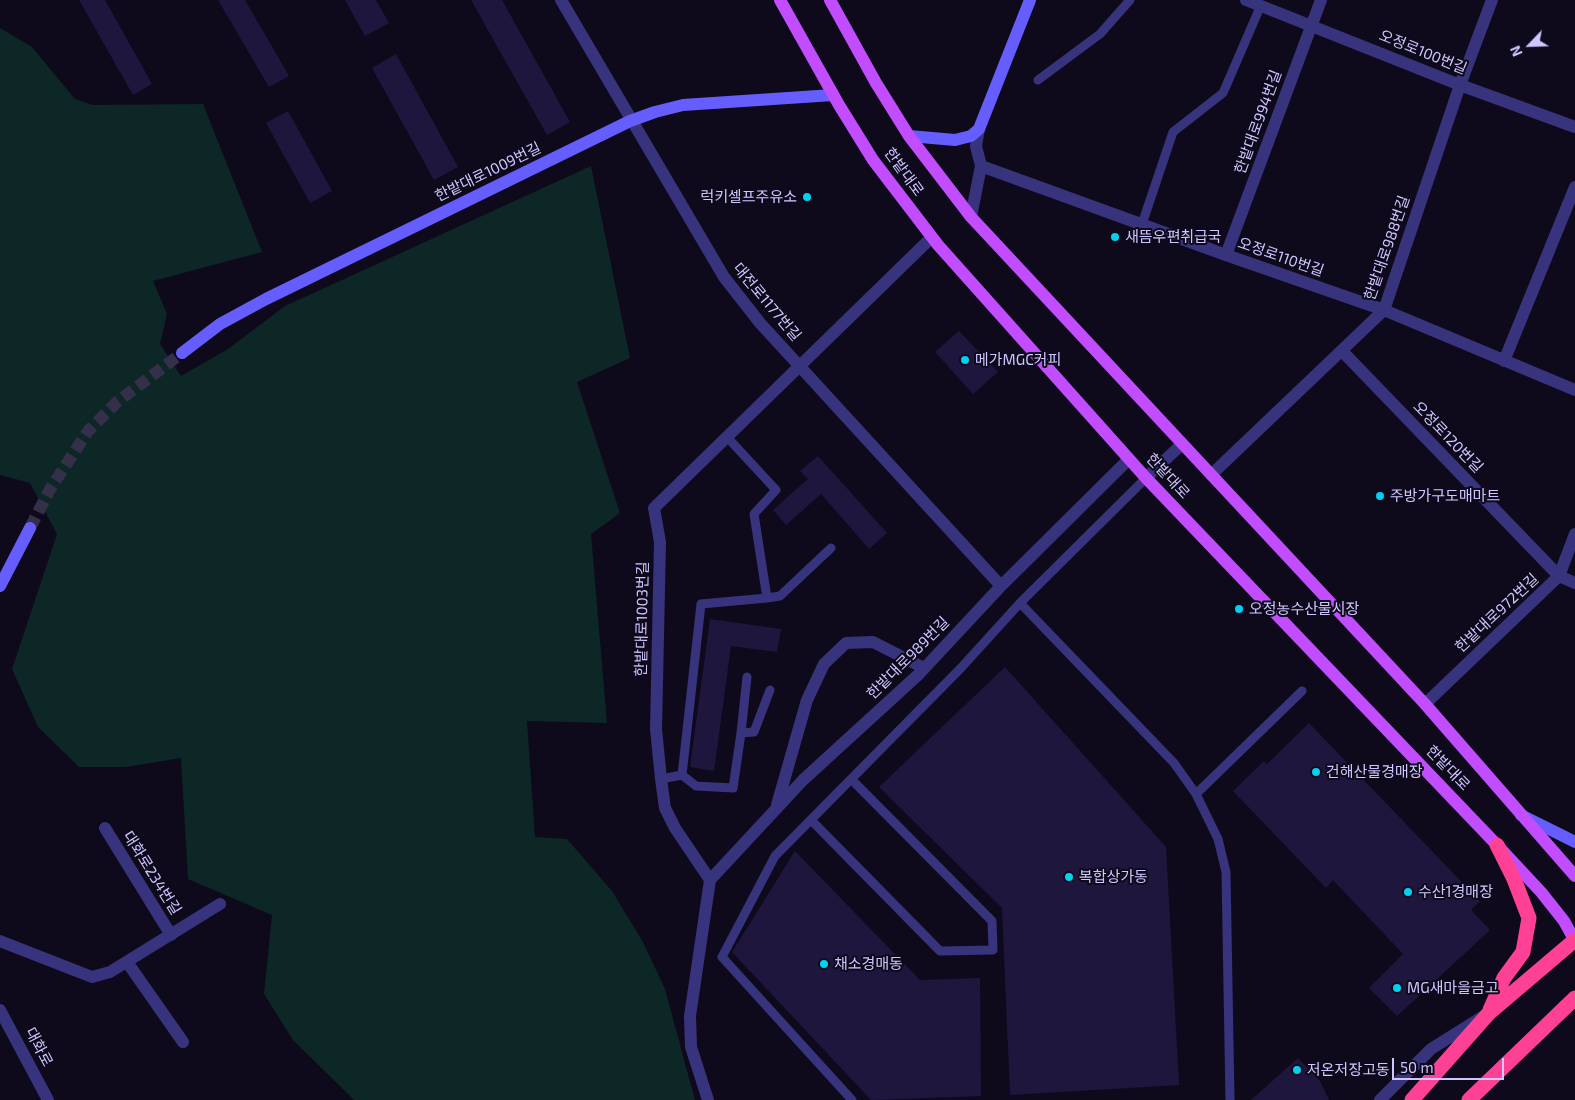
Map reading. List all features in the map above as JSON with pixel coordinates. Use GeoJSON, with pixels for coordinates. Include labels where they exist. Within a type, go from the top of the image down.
{"type":"FeatureCollection","features":[{"type":"Feature","properties":{"kind":"highway"},"geometry":{"type":"LineString","coordinates":[[1489,1013],[1504,978],[1522,952],[1529,918],[1514,879],[1497,845]]}},
{"type":"Feature","properties":{"kind":"highway","name":"한밭대로"},"geometry":{"type":"LineString","coordinates":[[1412,1100],[1489,1013],[1575,940]]}},
{"type":"Feature","properties":{"kind":"highway"},"geometry":{"type":"LineString","coordinates":[[1469,1100],[1575,998]]}},
{"type":"Feature","properties":{"kind":"main road","name":"한밭대로"},"geometry":{"type":"LineString","coordinates":[[780,0],[833,95],[873,160],[931,238],[1146,478],[1541,892],[1564,921],[1575,940]]}},
{"type":"Feature","properties":{"kind":"main road","name":"한밭대로"},"geometry":{"type":"LineString","coordinates":[[830,0],[876,83],[909,136],[971,217],[1425,704],[1575,876]]}},
{"type":"Feature","properties":{"kind":"street","name":"대전로1177번길"},"geometry":{"type":"LineString","coordinates":[[561,0],[630,121],[724,277],[760,323],[1001,586]]}},
{"type":"Feature","properties":{"kind":"street"},"geometry":{"type":"LineString","coordinates":[[971,217],[981,166],[976,146],[979,129],[1030,0]]}},
{"type":"Feature","properties":{"kind":"street","name":"오정로100번길"},"geometry":{"type":"LineString","coordinates":[[1246,0],[1460,85],[1575,127]]}},
{"type":"Feature","properties":{"kind":"street","name":"한밭대로994번길"},"geometry":{"type":"LineString","coordinates":[[1226,255],[1321,0]]}},
{"type":"Feature","properties":{"kind":"street","name":"한밭대로988번길"},"geometry":{"type":"LineString","coordinates":[[1211,475],[1384,310],[1460,85],[1492,0]]}},
{"type":"Feature","properties":{"kind":"street","name":"한밭대로1009번길"},"geometry":{"type":"LineString","coordinates":[[182,352],[220,324],[266,299],[630,121],[683,105],[833,95]]}},
{"type":"Feature","properties":{"kind":"street"},"geometry":{"type":"LineString","coordinates":[[909,136],[955,140],[971,136],[979,129]]}},
{"type":"Feature","properties":{"kind":"street","name":"오정로110번길"},"geometry":{"type":"LineString","coordinates":[[981,166],[1384,310],[1575,390]]}},
{"type":"Feature","properties":{"kind":"street"},"geometry":{"type":"LineString","coordinates":[[1504,361],[1575,187]]}},
{"type":"Feature","properties":{"kind":"street","name":"한밭대로1003번길"},"geometry":{"type":"LineString","coordinates":[[710,880],[675,828],[666,808],[661,780],[656,729],[660,542],[654,508],[931,238]]}},
{"type":"Feature","properties":{"kind":"street","name":"오정로120번길"},"geometry":{"type":"LineString","coordinates":[[1342,351],[1560,576],[1575,583]]}},
{"type":"Feature","properties":{"kind":"street"},"geometry":{"type":"LineString","coordinates":[[1146,478],[1182,444]]}},
{"type":"Feature","properties":{"kind":"street","name":"한밭대로989번길"},"geometry":{"type":"LineString","coordinates":[[710,880],[803,780],[924,668],[1001,586],[1129,459]]}},
{"type":"Feature","properties":{"kind":"street"},"geometry":{"type":"LineString","coordinates":[[0,586],[30,528]]}},
{"type":"Feature","properties":{"kind":"street","name":"한밭대로972번길"},"geometry":{"type":"LineString","coordinates":[[1425,704],[1560,576],[1575,534]]}},
{"type":"Feature","properties":{"kind":"street"},"geometry":{"type":"LineString","coordinates":[[777,807],[807,700],[824,664],[846,643],[873,642],[924,668]]}},
{"type":"Feature","properties":{"kind":"street"},"geometry":{"type":"LineString","coordinates":[[1521,815],[1575,842]]}},
{"type":"Feature","properties":{"kind":"street","name":"대화로234번길"},"geometry":{"type":"LineString","coordinates":[[105,828],[171,935]]}},
{"type":"Feature","properties":{"kind":"street"},"geometry":{"type":"LineString","coordinates":[[708,1100],[691,1047],[690,1016],[710,880]]}},
{"type":"Feature","properties":{"kind":"street","name":"대화로234번길"},"geometry":{"type":"LineString","coordinates":[[0,941],[92,977],[110,972],[220,904]]}},
{"type":"Feature","properties":{"kind":"street"},"geometry":{"type":"LineString","coordinates":[[127,962],[182,1042]]}},
{"type":"Feature","properties":{"kind":"street","name":"대화로"},"geometry":{"type":"LineString","coordinates":[[0,1010],[48,1100]]}},
{"type":"Feature","properties":{"kind":"street"},"geometry":{"type":"LineString","coordinates":[[1380,1100],[1431,1049],[1489,1013]]}},
{"type":"Feature","properties":{"kind":"lane"},"geometry":{"type":"LineString","coordinates":[[1038,80],[1100,34],[1130,0]]}},
{"type":"Feature","properties":{"kind":"lane"},"geometry":{"type":"LineString","coordinates":[[1142,224],[1174,132],[1223,93],[1261,6]]}},
{"type":"Feature","properties":{"kind":"lane"},"geometry":{"type":"LineString","coordinates":[[727,437],[776,490],[754,514],[767,598]]}},
{"type":"Feature","properties":{"kind":"lane"},"geometry":{"type":"LineString","coordinates":[[852,1100],[722,957],[775,856],[960,669],[1020,603],[1146,478]]}},
{"type":"Feature","properties":{"kind":"lane"},"geometry":{"type":"LineString","coordinates":[[682,775],[701,604],[780,596],[831,548]]}},
{"type":"Feature","properties":{"kind":"lane"},"geometry":{"type":"LineString","coordinates":[[1020,603],[1174,764],[1196,794],[1218,840],[1226,872],[1230,1100]]}},
{"type":"Feature","properties":{"kind":"lane"},"geometry":{"type":"LineString","coordinates":[[682,775],[696,786],[733,788],[747,677]]}},
{"type":"Feature","properties":{"kind":"lane"},"geometry":{"type":"LineString","coordinates":[[741,733],[754,732],[770,690]]}},
{"type":"Feature","properties":{"kind":"lane"},"geometry":{"type":"LineString","coordinates":[[1196,794],[1302,691]]}},
{"type":"Feature","properties":{"kind":"lane"},"geometry":{"type":"LineString","coordinates":[[661,780],[682,775]]}},
{"type":"Feature","properties":{"kind":"lane"},"geometry":{"type":"LineString","coordinates":[[810,820],[940,951],[993,950],[992,921],[851,779]]}},
{"type":"Feature","properties":{"kind":"green space"},"geometry":{"type":"Polygon","coordinates":[[[0,28],[32,47],[75,99],[93,105],[203,104],[262,252],[153,281],[167,314],[160,344],[181,376],[228,349],[285,306],[591,166],[630,358],[577,382],[620,513],[591,534],[607,723],[527,721],[535,837],[567,839],[612,891],[643,942],[665,989],[695,1100],[354,1100],[293,1040],[264,994],[272,915],[188,879],[181,758],[126,767],[79,767],[38,727],[12,669],[57,534],[30,483],[0,475],[0,28]]]}},
{"type":"Feature","properties":{"kind":"building"},"geometry":{"type":"Polygon","coordinates":[[[79,0],[105,0],[152,84],[133,95],[79,0]]]}},
{"type":"Feature","properties":{"kind":"building"},"geometry":{"type":"Polygon","coordinates":[[[218,0],[245,0],[289,76],[269,87],[218,0]]]}},
{"type":"Feature","properties":{"kind":"building"},"geometry":{"type":"Polygon","coordinates":[[[345,0],[376,0],[389,23],[365,36],[345,0]]]}},
{"type":"Feature","properties":{"kind":"building"},"geometry":{"type":"Polygon","coordinates":[[[471,0],[502,0],[570,122],[547,135],[471,0]]]}},
{"type":"Feature","properties":{"kind":"building"},"geometry":{"type":"Polygon","coordinates":[[[396,54],[458,167],[434,180],[372,68],[396,54]]]}},
{"type":"Feature","properties":{"kind":"building"},"geometry":{"type":"Polygon","coordinates":[[[288,111],[332,191],[310,203],[266,123],[288,111]]]}},
{"type":"Feature","properties":{"kind":"building","name":"메가MGC커피"},"geometry":{"type":"Polygon","coordinates":[[[959,331],[998,372],[973,394],[935,352],[959,331]]]}},
{"type":"Feature","properties":{"kind":"building"},"geometry":{"type":"Polygon","coordinates":[[[818,456],[887,533],[869,549],[821,494],[786,525],[773,510],[808,479],[800,471],[818,456]]]}},
{"type":"Feature","properties":{"kind":"building"},"geometry":{"type":"Polygon","coordinates":[[[710,619],[781,629],[777,652],[731,646],[714,771],[690,767],[710,619]]]}},
{"type":"Feature","properties":{"kind":"building","name":"복합상가동"},"geometry":{"type":"Polygon","coordinates":[[[1005,667],[1166,847],[1179,1085],[1010,1095],[1002,908],[879,787],[1005,667]]]}},
{"type":"Feature","properties":{"kind":"building"},"geometry":{"type":"Polygon","coordinates":[[[1309,723],[1480,901],[1471,910],[1490,930],[1397,1016],[1369,988],[1403,954],[1333,880],[1326,888],[1233,791],[1264,761],[1267,764],[1309,723]]]}},
{"type":"Feature","properties":{"kind":"building","name":"채소경매동"},"geometry":{"type":"Polygon","coordinates":[[[795,851],[920,980],[980,978],[981,1096],[871,1100],[732,952],[795,851]]]}},
{"type":"Feature","properties":{"kind":"building","name":"저온저장고동"},"geometry":{"type":"Polygon","coordinates":[[[1298,1058],[1320,1081],[1329,1100],[1251,1100],[1298,1058]]]}},
{"type":"Feature","properties":{"kind":"tunnel"},"geometry":{"type":"LineString","coordinates":[[30,528],[49,491],[88,431],[117,402],[182,353]]}},
{"type":"Feature","properties":{"kind":"place","name":"럭키셀프주유소"},"geometry":{"type":"Point","coordinates":[807,197]}},
{"type":"Feature","properties":{"kind":"place","name":"새뜸우편취급국"},"geometry":{"type":"Point","coordinates":[1115,237]}},
{"type":"Feature","properties":{"kind":"place","name":"메가MGC커피"},"geometry":{"type":"Point","coordinates":[965,360]}},
{"type":"Feature","properties":{"kind":"place","name":"주방가구도매마트"},"geometry":{"type":"Point","coordinates":[1380,496]}},
{"type":"Feature","properties":{"kind":"place","name":"오정농수산물시장"},"geometry":{"type":"Point","coordinates":[1239,609]}},
{"type":"Feature","properties":{"kind":"place","name":"건해산물경매장"},"geometry":{"type":"Point","coordinates":[1316,772]}},
{"type":"Feature","properties":{"kind":"place","name":"복합상가동"},"geometry":{"type":"Point","coordinates":[1069,877]}},
{"type":"Feature","properties":{"kind":"place","name":"수산1경매장"},"geometry":{"type":"Point","coordinates":[1408,892]}},
{"type":"Feature","properties":{"kind":"place","name":"채소경매동"},"geometry":{"type":"Point","coordinates":[824,964]}},
{"type":"Feature","properties":{"kind":"place","name":"MG새마을금고"},"geometry":{"type":"Point","coordinates":[1397,988]}},
{"type":"Feature","properties":{"kind":"place","name":"저온저장고동"},"geometry":{"type":"Point","coordinates":[1297,1070]}}]}
